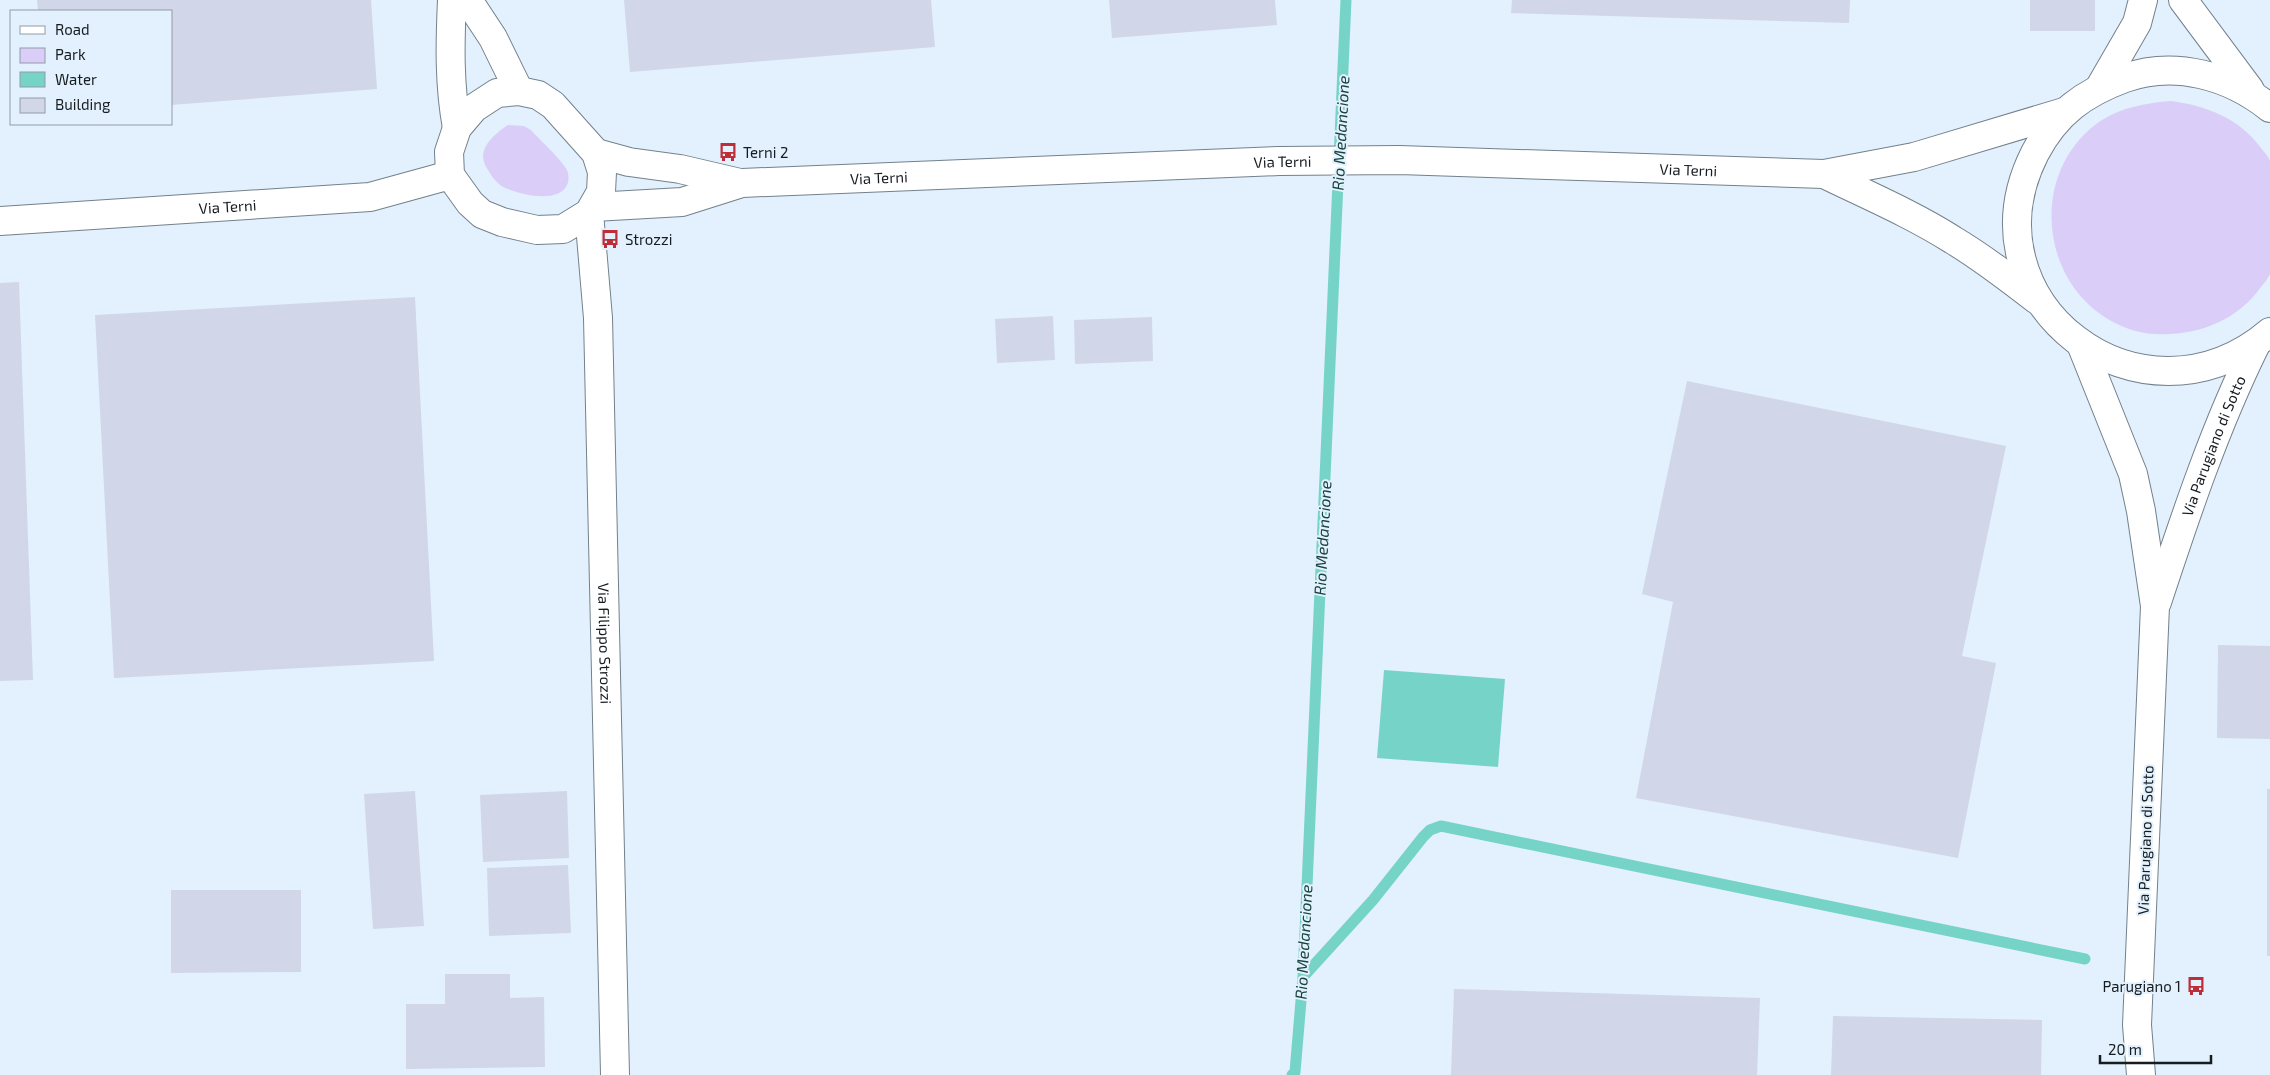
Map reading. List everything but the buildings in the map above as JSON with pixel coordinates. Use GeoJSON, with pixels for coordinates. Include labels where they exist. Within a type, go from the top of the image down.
{"type":"FeatureCollection","features":[{"type":"Feature","properties":{"kind":"street"},"geometry":{"type":"LineString","coordinates":[[452,0],[449,47],[452,101],[457,128]]}},
{"type":"Feature","properties":{"kind":"street"},"geometry":{"type":"LineString","coordinates":[[468,0],[493,38],[519,91]]}},
{"type":"Feature","properties":{"kind":"street"},"geometry":{"type":"LineString","coordinates":[[2100,87],[2137,23],[2143,0]]}},
{"type":"Feature","properties":{"kind":"street"},"geometry":{"type":"LineString","coordinates":[[2183,0],[2262,102]]}},
{"type":"Feature","properties":{"kind":"street"},"geometry":{"type":"LineString","coordinates":[[2262,102],[2218,78],[2178,70],[2138,73],[2100,87],[2081,98],[2064,112],[2042,140],[2026,170],[2019,204],[2019,239],[2026,273],[2042,304],[2059,326],[2080,344],[2103,357],[2128,367],[2154,372],[2181,372],[2208,367],[2233,358],[2263,338]]}},
{"type":"Feature","properties":{"kind":"street"},"geometry":{"type":"LineString","coordinates":[[519,91],[538,95],[552,105],[596,153],[602,172],[601,192],[592,210],[562,229],[536,230],[502,222],[482,214],[470,203],[450,175],[449,152],[457,128],[474,108],[497,93],[519,91]]}},
{"type":"Feature","properties":{"kind":"street","name":"Via Terni"},"geometry":{"type":"LineString","coordinates":[[592,210],[682,202],[742,183],[1280,161],[1399,160],[1824,174],[1914,157],[2064,112]]}},
{"type":"Feature","properties":{"kind":"street","name":"Via Terni"},"geometry":{"type":"LineString","coordinates":[[596,153],[629,162],[680,168],[742,183]]}},
{"type":"Feature","properties":{"kind":"street","name":"Via Terni"},"geometry":{"type":"LineString","coordinates":[[1824,174],[1911,216],[1953,239],[1996,268],[2042,304]]}},
{"type":"Feature","properties":{"kind":"street","name":"Via Terni"},"geometry":{"type":"LineString","coordinates":[[0,221],[370,198],[450,175]]}},
{"type":"Feature","properties":{"kind":"street","name":"Via Filippo Strozzi"},"geometry":{"type":"LineString","coordinates":[[592,210],[598,318],[614,1075]]}},
{"type":"Feature","properties":{"kind":"street","name":"Via Parugiano di Sotto"},"geometry":{"type":"LineString","coordinates":[[2155,606],[2200,472],[2236,385],[2263,338]]}},
{"type":"Feature","properties":{"kind":"street","name":"Via Parugiano di Sotto"},"geometry":{"type":"LineString","coordinates":[[2080,344],[2133,474],[2141,511],[2155,606],[2137,1025],[2141,1075]]}},
{"type":"Feature","properties":{"kind":"green space"},"geometry":{"type":"Polygon","coordinates":[[[2171,101],[2197,106],[2232,121],[2252,138],[2269,158],[2270,274],[2251,299],[2240,309],[2215,324],[2186,332],[2149,334],[2128,329],[2103,316],[2081,297],[2065,273],[2055,246],[2052,218],[2054,190],[2064,163],[2079,139],[2102,120],[2118,112],[2144,104],[2171,101]]]}},
{"type":"Feature","properties":{"kind":"green space"},"geometry":{"type":"Polygon","coordinates":[[[508,125],[524,126],[531,130],[560,160],[567,170],[568,176],[567,185],[562,191],[555,195],[535,196],[515,192],[500,185],[495,180],[484,163],[484,150],[491,139],[508,125]]]}},
{"type":"Feature","properties":{"kind":"water"},"geometry":{"type":"Polygon","coordinates":[[[1384,670],[1505,679],[1498,767],[1377,758],[1384,670]]]}},
{"type":"Feature","properties":{"kind":"waterway","name":"Rio Medancione"},"geometry":{"type":"LineString","coordinates":[[1292,1075],[1295,1072],[1303,977],[1346,0]]}},
{"type":"Feature","properties":{"kind":"waterway"},"geometry":{"type":"LineString","coordinates":[[1303,977],[1373,900],[1423,837],[1430,830],[1441,826],[2085,959]]}},
{"type":"Feature","properties":{"kind":"place","name":"Terni 2"},"geometry":{"type":"Point","coordinates":[728,152]}},
{"type":"Feature","properties":{"kind":"place","name":"Strozzi"},"geometry":{"type":"Point","coordinates":[610,239]}},
{"type":"Feature","properties":{"kind":"place","name":"Parugiano 1"},"geometry":{"type":"Point","coordinates":[2196,986]}}]}
